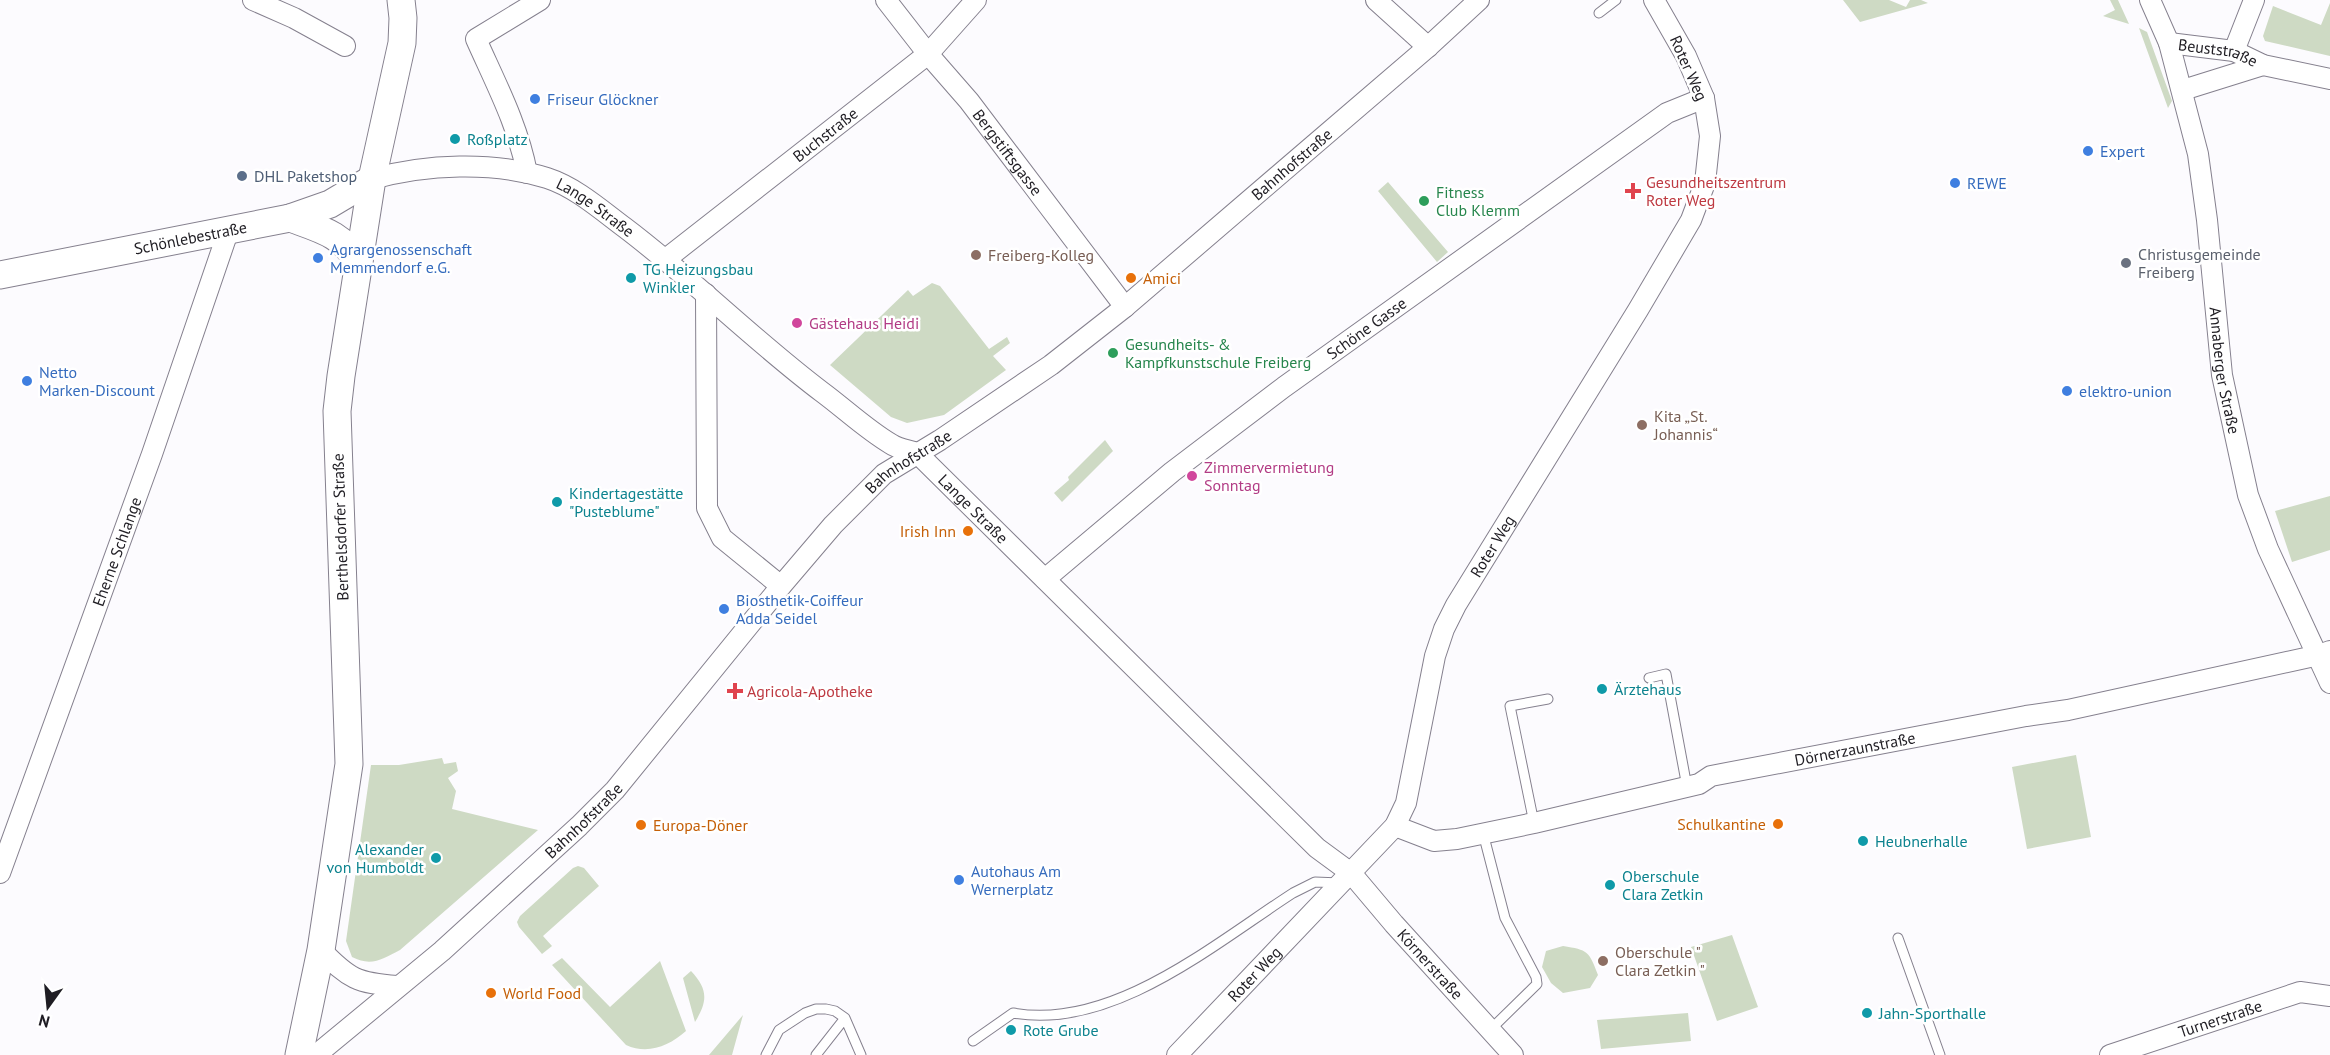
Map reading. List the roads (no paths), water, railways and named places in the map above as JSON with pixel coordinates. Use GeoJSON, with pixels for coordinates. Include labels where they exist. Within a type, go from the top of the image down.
{"type":"FeatureCollection","features":[{"type":"Feature","properties":{"kind":"street"},"geometry":{"type":"LineString","coordinates":[[254,0],[294,18],[345,46]]}},
{"type":"Feature","properties":{"kind":"street","name":"Berthelsdorfer Straße"},"geometry":{"type":"LineString","coordinates":[[298,1055],[321,950],[349,764],[337,411],[372,179],[402,42],[401,0]]}},
{"type":"Feature","properties":{"kind":"street"},"geometry":{"type":"LineString","coordinates":[[527,173],[521,142],[513,119],[476,39],[540,0]]}},
{"type":"Feature","properties":{"kind":"street","name":"Bergstiftsgasse"},"geometry":{"type":"LineString","coordinates":[[886,0],[928,54],[969,101],[1125,307]]}},
{"type":"Feature","properties":{"kind":"street","name":"Buchstraße"},"geometry":{"type":"LineString","coordinates":[[666,259],[928,54],[976,0]]}},
{"type":"Feature","properties":{"kind":"street"},"geometry":{"type":"LineString","coordinates":[[1376,0],[1428,46]]}},
{"type":"Feature","properties":{"kind":"street","name":"Bahnhofstraße"},"geometry":{"type":"LineString","coordinates":[[316,1055],[442,951],[579,826],[615,790],[781,586],[833,525],[884,474],[940,440],[1051,365],[1125,307],[1479,0]]}},
{"type":"Feature","properties":{"kind":"street","name":"Roter Weg"},"geometry":{"type":"LineString","coordinates":[[1177,1055],[1395,826],[1406,803],[1437,648],[1456,605],[1691,220],[1705,183],[1708,161],[1710,136],[1704,98],[1686,56],[1654,0]]}},
{"type":"Feature","properties":{"kind":"street","name":"Annaberger Straße"},"geometry":{"type":"LineString","coordinates":[[2150,0],[2169,43],[2183,90],[2200,165],[2222,375],[2248,495],[2276,566],[2324,653],[2330,683]]}},
{"type":"Feature","properties":{"kind":"street"},"geometry":{"type":"LineString","coordinates":[[2234,51],[2254,0]]}},
{"type":"Feature","properties":{"kind":"street","name":"Beuststraße"},"geometry":{"type":"LineString","coordinates":[[2169,43],[2234,51],[2264,66],[2330,79]]}},
{"type":"Feature","properties":{"kind":"street","name":"Beuststraße"},"geometry":{"type":"LineString","coordinates":[[2183,90],[2264,66]]}},
{"type":"Feature","properties":{"kind":"street","name":"Schöne Gasse"},"geometry":{"type":"LineString","coordinates":[[1044,579],[1172,472],[1371,324],[1668,112],[1704,98]]}},
{"type":"Feature","properties":{"kind":"street","name":"Lange Straße"},"geometry":{"type":"LineString","coordinates":[[372,179],[421,168],[500,169],[549,179],[581,195],[666,259],[770,351],[892,446],[916,453],[1346,878]]}},
{"type":"Feature","properties":{"kind":"street","name":"Schönlebestraße"},"geometry":{"type":"LineString","coordinates":[[0,275],[290,218],[330,204],[372,179]]}},
{"type":"Feature","properties":{"kind":"street"},"geometry":{"type":"LineString","coordinates":[[290,218],[327,232],[341,240],[351,249],[359,263]]}},
{"type":"Feature","properties":{"kind":"street","name":"Eherne Schlange"},"geometry":{"type":"LineString","coordinates":[[0,873],[152,454],[229,229]]}},
{"type":"Feature","properties":{"kind":"street"},"geometry":{"type":"LineString","coordinates":[[706,294],[707,508],[722,538],[781,586]]}},
{"type":"Feature","properties":{"kind":"street","name":"Dörnerzaunstraße"},"geometry":{"type":"LineString","coordinates":[[1395,826],[1434,841],[1483,833],[1699,784],[1711,776],[2068,710],[2324,653]]}},
{"type":"Feature","properties":{"kind":"street","name":"Körnerstraße"},"geometry":{"type":"LineString","coordinates":[[1346,878],[1394,924],[1513,1055]]}},
{"type":"Feature","properties":{"kind":"street"},"geometry":{"type":"LineString","coordinates":[[321,950],[341,971],[359,980],[398,986]]}},
{"type":"Feature","properties":{"kind":"street","name":"Turnerstraße"},"geometry":{"type":"LineString","coordinates":[[2110,1055],[2300,992],[2330,996]]}},
{"type":"Feature","properties":{"kind":"lane"},"geometry":{"type":"LineString","coordinates":[[1599,13],[1616,0]]}},
{"type":"Feature","properties":{"kind":"lane"},"geometry":{"type":"LineString","coordinates":[[1649,678],[1666,674],[1687,787]]}},
{"type":"Feature","properties":{"kind":"lane"},"geometry":{"type":"LineString","coordinates":[[1534,823],[1510,706],[1548,699]]}},
{"type":"Feature","properties":{"kind":"lane"},"geometry":{"type":"LineString","coordinates":[[1483,833],[1505,918],[1536,976],[1537,984],[1490,1030]]}},
{"type":"Feature","properties":{"kind":"lane"},"geometry":{"type":"LineString","coordinates":[[973,1041],[1013,1013],[1035,1017],[1073,1013],[1103,1005],[1161,981],[1293,893],[1315,882],[1346,878]]}},
{"type":"Feature","properties":{"kind":"lane"},"geometry":{"type":"LineString","coordinates":[[1898,938],[1940,1055]]}},
{"type":"Feature","properties":{"kind":"lane"},"geometry":{"type":"LineString","coordinates":[[766,1055],[779,1030],[816,1009],[835,1011],[845,1018],[861,1055]]}},
{"type":"Feature","properties":{"kind":"lane"},"geometry":{"type":"LineString","coordinates":[[816,1055],[845,1018]]}},
{"type":"Feature","properties":{"kind":"place","name":"Friseur Glöckner"},"geometry":{"type":"Point","coordinates":[535,99]}},
{"type":"Feature","properties":{"kind":"place","name":"Roßplatz"},"geometry":{"type":"Point","coordinates":[455,139]}},
{"type":"Feature","properties":{"kind":"place","name":"Expert"},"geometry":{"type":"Point","coordinates":[2088,151]}},
{"type":"Feature","properties":{"kind":"place","name":"DHL Paketshop"},"geometry":{"type":"Point","coordinates":[242,176]}},
{"type":"Feature","properties":{"kind":"place","name":"REWE"},"geometry":{"type":"Point","coordinates":[1955,183]}},
{"type":"Feature","properties":{"kind":"place","name":"Gesundheitszentrum Roter Weg"},"geometry":{"type":"Point","coordinates":[1633,191]}},
{"type":"Feature","properties":{"kind":"place","name":"Fitness Club Klemm"},"geometry":{"type":"Point","coordinates":[1424,201]}},
{"type":"Feature","properties":{"kind":"place","name":"Freiberg-Kolleg"},"geometry":{"type":"Point","coordinates":[976,255]}},
{"type":"Feature","properties":{"kind":"place","name":"Agrargenossenschaft Memmendorf e.G."},"geometry":{"type":"Point","coordinates":[318,258]}},
{"type":"Feature","properties":{"kind":"place","name":"Christusgemeinde Freiberg"},"geometry":{"type":"Point","coordinates":[2126,263]}},
{"type":"Feature","properties":{"kind":"place","name":"TG Heizungsbau Winkler"},"geometry":{"type":"Point","coordinates":[631,278]}},
{"type":"Feature","properties":{"kind":"place","name":"Amici"},"geometry":{"type":"Point","coordinates":[1131,278]}},
{"type":"Feature","properties":{"kind":"place","name":"Gästehaus Heidi"},"geometry":{"type":"Point","coordinates":[797,323]}},
{"type":"Feature","properties":{"kind":"place","name":"Gesundheits- & Kampfkunstschule Freiberg"},"geometry":{"type":"Point","coordinates":[1113,353]}},
{"type":"Feature","properties":{"kind":"place","name":"Netto Marken-Discount"},"geometry":{"type":"Point","coordinates":[27,381]}},
{"type":"Feature","properties":{"kind":"place","name":"elektro-union"},"geometry":{"type":"Point","coordinates":[2067,391]}},
{"type":"Feature","properties":{"kind":"place","name":"Kita „St. Johannis“"},"geometry":{"type":"Point","coordinates":[1642,425]}},
{"type":"Feature","properties":{"kind":"place","name":"Zimmervermietung Sonntag"},"geometry":{"type":"Point","coordinates":[1192,476]}},
{"type":"Feature","properties":{"kind":"place","name":"Kindertagestätte \"Pusteblume\""},"geometry":{"type":"Point","coordinates":[557,502]}},
{"type":"Feature","properties":{"kind":"place","name":"Irish Inn"},"geometry":{"type":"Point","coordinates":[968,531]}},
{"type":"Feature","properties":{"kind":"place","name":"Biosthetik-Coiffeur Adda Seidel"},"geometry":{"type":"Point","coordinates":[724,609]}},
{"type":"Feature","properties":{"kind":"place","name":"Ärztehaus"},"geometry":{"type":"Point","coordinates":[1602,689]}},
{"type":"Feature","properties":{"kind":"place","name":"Agricola-Apotheke"},"geometry":{"type":"Point","coordinates":[735,691]}},
{"type":"Feature","properties":{"kind":"place","name":"Schulkantine"},"geometry":{"type":"Point","coordinates":[1778,824]}},
{"type":"Feature","properties":{"kind":"place","name":"Europa-Döner"},"geometry":{"type":"Point","coordinates":[641,825]}},
{"type":"Feature","properties":{"kind":"place","name":"Heubnerhalle"},"geometry":{"type":"Point","coordinates":[1863,841]}},
{"type":"Feature","properties":{"kind":"place","name":"Alexander von Humboldt"},"geometry":{"type":"Point","coordinates":[436,858]}},
{"type":"Feature","properties":{"kind":"place","name":"Autohaus Am Wernerplatz"},"geometry":{"type":"Point","coordinates":[959,880]}},
{"type":"Feature","properties":{"kind":"place","name":"Oberschule Clara Zetkin"},"geometry":{"type":"Point","coordinates":[1610,885]}},
{"type":"Feature","properties":{"kind":"place","name":"Oberschule \" Clara Zetkin \""},"geometry":{"type":"Point","coordinates":[1603,961]}},
{"type":"Feature","properties":{"kind":"place","name":"World Food"},"geometry":{"type":"Point","coordinates":[491,993]}},
{"type":"Feature","properties":{"kind":"place","name":"Jahn-Sporthalle"},"geometry":{"type":"Point","coordinates":[1867,1013]}},
{"type":"Feature","properties":{"kind":"place","name":"Rote Grube"},"geometry":{"type":"Point","coordinates":[1011,1030]}}]}
